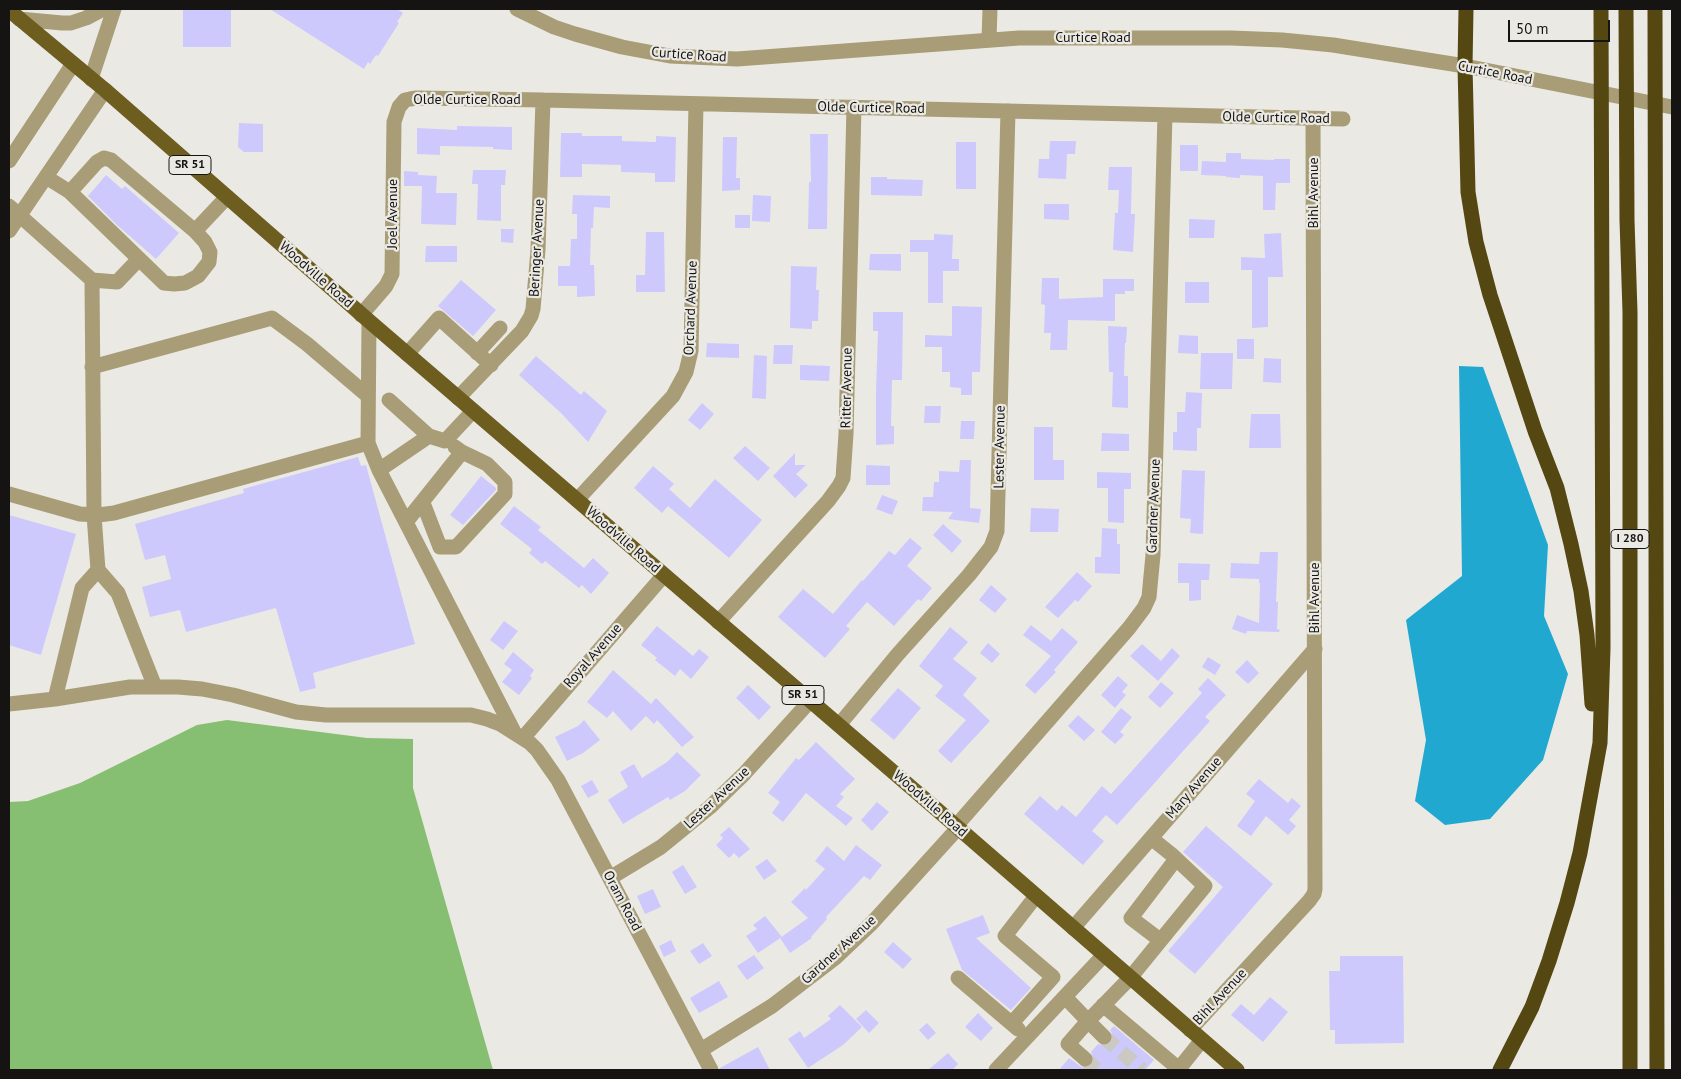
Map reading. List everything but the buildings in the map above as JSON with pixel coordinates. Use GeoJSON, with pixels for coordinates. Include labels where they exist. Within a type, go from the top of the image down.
{"type":"FeatureCollection","features":[{"type":"Feature","properties":{"kind":"highway"},"geometry":{"type":"LineString","coordinates":[[1466,9],[1465,66],[1468,192],[1476,242],[1490,295],[1535,431],[1557,488],[1572,544],[1581,591],[1592,684],[1593,729],[1588,806]]}},
{"type":"Feature","properties":{"kind":"highway"},"geometry":{"type":"LineString","coordinates":[[1500,1070],[1532,1007],[1549,961],[1580,853],[1600,743],[1603,648],[1601,9]]}},
{"type":"Feature","properties":{"kind":"highway","name":"I 280"},"geometry":{"type":"LineString","coordinates":[[1626,9],[1627,220],[1630,312],[1630,1070]]}},
{"type":"Feature","properties":{"kind":"highway","name":"I 280"},"geometry":{"type":"LineString","coordinates":[[1655,9],[1657,1070]]}},
{"type":"Feature","properties":{"kind":"main road","name":"Woodville Road"},"geometry":{"type":"LineString","coordinates":[[14,14],[105,90],[365,318],[839,725],[1236,1070]]}},
{"type":"Feature","properties":{"kind":"street"},"geometry":{"type":"LineString","coordinates":[[14,14],[62,23],[86,18],[103,9]]}},
{"type":"Feature","properties":{"kind":"street"},"geometry":{"type":"LineString","coordinates":[[91,79],[114,9]]}},
{"type":"Feature","properties":{"kind":"street","name":"Curtice Road"},"geometry":{"type":"LineString","coordinates":[[517,9],[562,30],[606,44],[652,54],[688,58],[746,58],[1020,38],[1231,38],[1282,40],[1333,45],[1465,66],[1672,108]]}},
{"type":"Feature","properties":{"kind":"street"},"geometry":{"type":"LineString","coordinates":[[989,39],[990,9]]}},
{"type":"Feature","properties":{"kind":"street"},"geometry":{"type":"LineString","coordinates":[[9,161],[73,64]]}},
{"type":"Feature","properties":{"kind":"street"},"geometry":{"type":"LineString","coordinates":[[9,231],[14,210],[46,177],[105,90]]}},
{"type":"Feature","properties":{"kind":"street","name":"Olde Curtice Road"},"geometry":{"type":"LineString","coordinates":[[401,104],[405,100],[416,98],[543,100],[1343,119]]}},
{"type":"Feature","properties":{"kind":"street","name":"Beringer Avenue"},"geometry":{"type":"LineString","coordinates":[[458,398],[522,331],[531,316],[537,260],[543,100]]}},
{"type":"Feature","properties":{"kind":"street","name":"Joel Avenue"},"geometry":{"type":"LineString","coordinates":[[365,318],[392,274],[394,127],[396,112],[401,104]]}},
{"type":"Feature","properties":{"kind":"street","name":"Orchard Avenue"},"geometry":{"type":"LineString","coordinates":[[576,500],[673,396],[686,372],[691,351],[696,104]]}},
{"type":"Feature","properties":{"kind":"street","name":"Ritter Avenue"},"geometry":{"type":"LineString","coordinates":[[718,622],[828,501],[843,478],[846,434],[854,107]]}},
{"type":"Feature","properties":{"kind":"street","name":"Lester Avenue"},"geometry":{"type":"LineString","coordinates":[[839,725],[898,654],[973,571],[991,547],[998,531],[1008,111]]}},
{"type":"Feature","properties":{"kind":"street","name":"Gardner Avenue"},"geometry":{"type":"LineString","coordinates":[[701,1050],[772,1006],[835,958],[872,923],[1129,628],[1144,608],[1149,597],[1153,555],[1165,115]]}},
{"type":"Feature","properties":{"kind":"street","name":"Bihl Avenue"},"geometry":{"type":"LineString","coordinates":[[1190,1030],[1314,894],[1316,879],[1313,119]]}},
{"type":"Feature","properties":{"kind":"street"},"geometry":{"type":"LineString","coordinates":[[46,177],[70,192],[164,283],[185,283],[198,276],[209,262],[210,252],[205,242],[195,231],[111,160],[104,158],[97,162],[70,192]]}},
{"type":"Feature","properties":{"kind":"street"},"geometry":{"type":"LineString","coordinates":[[195,231],[227,197]]}},
{"type":"Feature","properties":{"kind":"street"},"geometry":{"type":"LineString","coordinates":[[14,210],[92,280],[118,282],[139,260]]}},
{"type":"Feature","properties":{"kind":"street"},"geometry":{"type":"LineString","coordinates":[[92,280],[94,515],[98,570],[118,593],[155,686]]}},
{"type":"Feature","properties":{"kind":"street"},"geometry":{"type":"LineString","coordinates":[[92,367],[272,318],[307,344],[368,396]]}},
{"type":"Feature","properties":{"kind":"street"},"geometry":{"type":"LineString","coordinates":[[365,318],[368,443],[379,470],[518,734]]}},
{"type":"Feature","properties":{"kind":"street"},"geometry":{"type":"LineString","coordinates":[[407,354],[439,318],[491,365]]}},
{"type":"Feature","properties":{"kind":"street"},"geometry":{"type":"LineString","coordinates":[[477,353],[500,328]]}},
{"type":"Feature","properties":{"kind":"street"},"geometry":{"type":"LineString","coordinates":[[389,400],[429,436],[446,440],[462,452],[487,464],[506,482],[505,494],[456,547],[440,547],[423,503]]}},
{"type":"Feature","properties":{"kind":"street"},"geometry":{"type":"LineString","coordinates":[[446,440],[473,411]]}},
{"type":"Feature","properties":{"kind":"street"},"geometry":{"type":"LineString","coordinates":[[379,470],[429,436]]}},
{"type":"Feature","properties":{"kind":"street"},"geometry":{"type":"LineString","coordinates":[[9,494],[80,514],[94,515],[114,512],[368,443]]}},
{"type":"Feature","properties":{"kind":"street"},"geometry":{"type":"LineString","coordinates":[[406,522],[462,452]]}},
{"type":"Feature","properties":{"kind":"street"},"geometry":{"type":"LineString","coordinates":[[54,699],[82,588],[98,570]]}},
{"type":"Feature","properties":{"kind":"street","name":"Royal Avenue"},"geometry":{"type":"LineString","coordinates":[[518,734],[664,575]]}},
{"type":"Feature","properties":{"kind":"street","name":"Mary Avenue"},"geometry":{"type":"LineString","coordinates":[[1073,928],[1315,649]]}},
{"type":"Feature","properties":{"kind":"street"},"geometry":{"type":"LineString","coordinates":[[9,704],[130,688],[178,686],[233,695],[296,712],[326,715],[471,715],[487,719],[518,734]]}},
{"type":"Feature","properties":{"kind":"street","name":"Lester Avenue"},"geometry":{"type":"LineString","coordinates":[[610,878],[661,847],[710,807],[738,780],[810,701]]}},
{"type":"Feature","properties":{"kind":"street","name":"Oram Road"},"geometry":{"type":"LineString","coordinates":[[518,734],[537,750],[558,780],[711,1070]]}},
{"type":"Feature","properties":{"kind":"street"},"geometry":{"type":"LineString","coordinates":[[1085,1059],[1068,1044],[1130,978],[1205,886],[1151,838]]}},
{"type":"Feature","properties":{"kind":"street"},"geometry":{"type":"LineString","coordinates":[[1160,940],[1132,918],[1176,859]]}},
{"type":"Feature","properties":{"kind":"street"},"geometry":{"type":"LineString","coordinates":[[1012,1023],[1053,977],[1005,936],[1036,896]]}},
{"type":"Feature","properties":{"kind":"street"},"geometry":{"type":"LineString","coordinates":[[996,1070],[1104,955]]}},
{"type":"Feature","properties":{"kind":"street"},"geometry":{"type":"LineString","coordinates":[[958,978],[1028,1037]]}},
{"type":"Feature","properties":{"kind":"street"},"geometry":{"type":"LineString","coordinates":[[1065,997],[1104,1037]]}},
{"type":"Feature","properties":{"kind":"street"},"geometry":{"type":"LineString","coordinates":[[1103,1005],[1178,1070],[1202,1040]]}},
{"type":"Feature","properties":{"kind":"green space"},"geometry":{"type":"Polygon","coordinates":[[[227,720],[367,738],[413,739],[413,788],[493,1070],[9,1070],[9,802],[28,801],[80,783],[197,725],[227,720]]]}},
{"type":"Feature","properties":{"kind":"water"},"geometry":{"type":"Polygon","coordinates":[[[1459,366],[1483,367],[1548,545],[1544,616],[1568,674],[1543,760],[1490,819],[1445,825],[1415,801],[1426,740],[1406,620],[1462,576],[1459,366]]]}},
{"type":"Feature","properties":{"kind":"tunnel"},"geometry":{"type":"LineString","coordinates":[[1104,1037],[1142,1070]]}},
{"type":"Feature","properties":{"kind":"tunnel"},"geometry":{"type":"LineString","coordinates":[[1085,1059],[1097,1070]]}}]}
